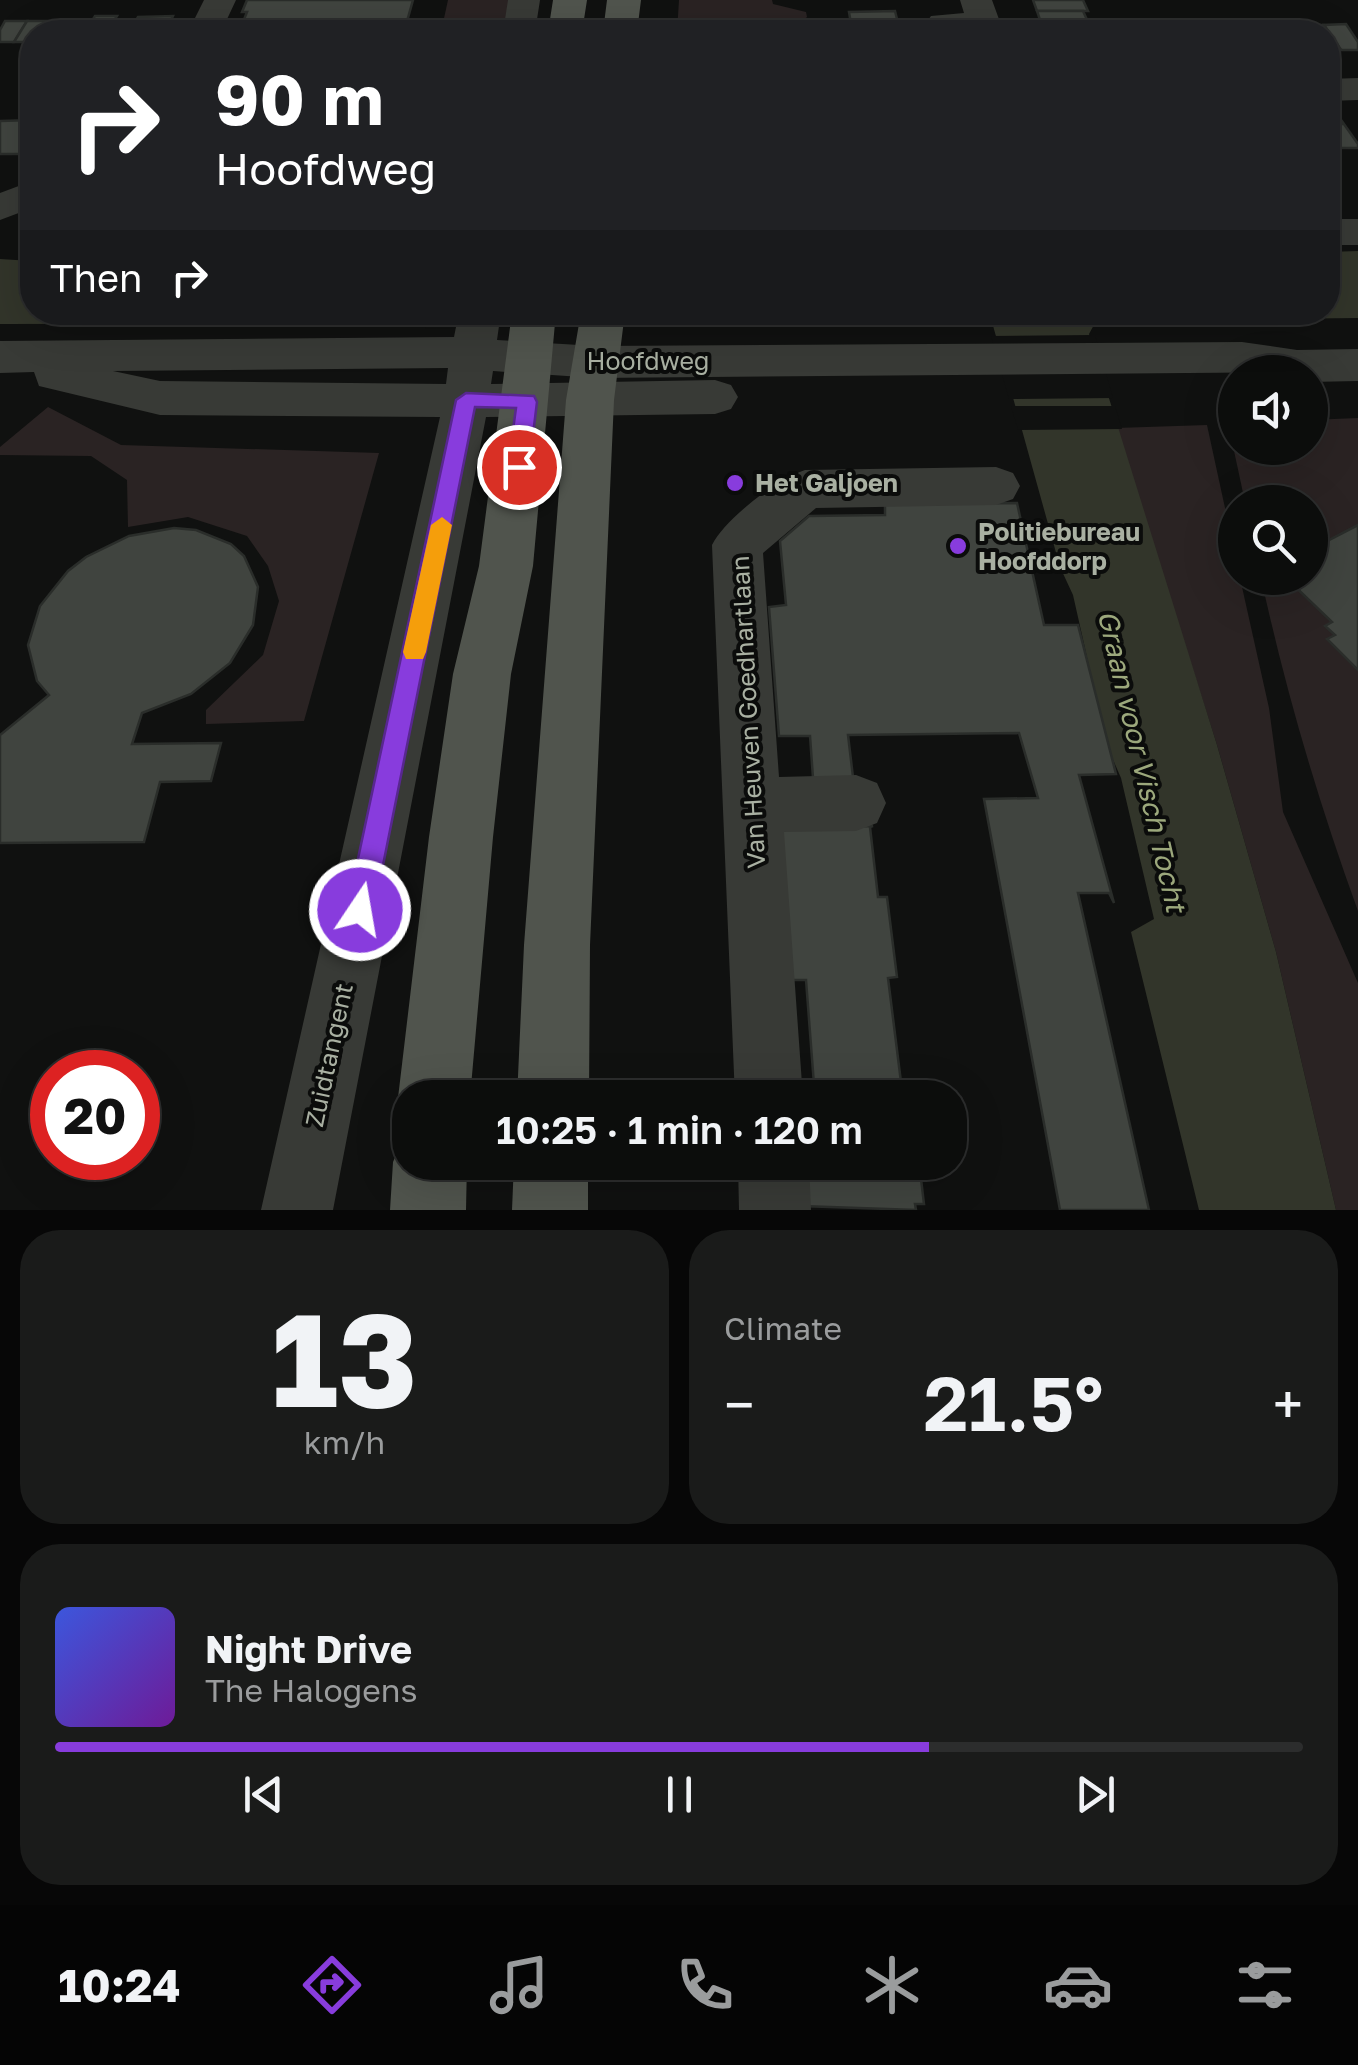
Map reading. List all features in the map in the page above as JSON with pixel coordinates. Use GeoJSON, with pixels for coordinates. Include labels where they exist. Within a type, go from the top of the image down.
{"type":"FeatureCollection","features":[{"type":"Feature","properties":{"kind":"main road"},"geometry":{"type":"LineString","coordinates":[[436,1080],[482,674],[506,566],[503,352]]}},
{"type":"Feature","properties":{"kind":"main road"},"geometry":{"type":"LineString","coordinates":[[554,1080],[558,926],[598,353]]}},
{"type":"Feature","properties":{"kind":"main road"},"geometry":{"type":"LineString","coordinates":[[428,1210],[429,1180]]}},
{"type":"Feature","properties":{"kind":"main road"},"geometry":{"type":"LineString","coordinates":[[550,1210],[551,1180]]}},
{"type":"Feature","properties":{"kind":"street","name":"Hoofdweg"},"geometry":{"type":"LineString","coordinates":[[0,360],[160,398],[503,352],[598,353],[860,395],[976,372],[1132,373],[1218,361]]}},
{"type":"Feature","properties":{"kind":"street","name":"Zuidtangent"},"geometry":{"type":"LineString","coordinates":[[296,1210],[503,352]]}},
{"type":"Feature","properties":{"kind":"street","name":"Hoofdweg"},"geometry":{"type":"LineString","coordinates":[[1328,367],[1358,365]]}},
{"type":"Feature","properties":{"kind":"street","name":"Hoofdweg"},"geometry":{"type":"LineString","coordinates":[[1132,373],[1176,386],[1218,380]]}},
{"type":"Feature","properties":{"kind":"street","name":"Van Heuven Goedhartlaan"},"geometry":{"type":"LineString","coordinates":[[768,1080],[738,545],[805,489],[996,486]]}},
{"type":"Feature","properties":{"kind":"street"},"geometry":{"type":"LineString","coordinates":[[752,805],[856,803]]}},
{"type":"Feature","properties":{"kind":"street"},"geometry":{"type":"LineString","coordinates":[[774,1180],[775,1210]]}},
{"type":"Feature","properties":{"kind":"shaded area"},"geometry":{"type":"Polygon","coordinates":[[[448,0],[512,0],[508,20],[444,20],[448,0]]]}},
{"type":"Feature","properties":{"kind":"shaded area"},"geometry":{"type":"Polygon","coordinates":[[[679,0],[772,0],[773,4],[806,12],[807,17],[804,20],[678,20],[679,0]]]}},
{"type":"Feature","properties":{"kind":"shaded area"},"geometry":{"type":"Polygon","coordinates":[[[48,407],[121,445],[379,453],[304,721],[206,724],[206,710],[263,655],[279,601],[268,566],[247,536],[188,517],[128,527],[127,480],[91,456],[0,455],[0,447],[48,407]]]}},
{"type":"Feature","properties":{"kind":"shaded area"},"geometry":{"type":"Polygon","coordinates":[[[1358,418],[1358,911],[1304,746],[1265,595],[1328,595],[1328,485],[1241,485],[1237,465],[1328,465],[1328,419],[1358,418]]]}},
{"type":"Feature","properties":{"kind":"shaded area"},"geometry":{"type":"Polygon","coordinates":[[[1207,425],[1220,485],[1218,595],[1244,595],[1269,708],[1283,812],[1358,983],[1358,1210],[1336,1210],[1276,952],[1217,745],[1116,428],[1207,425]]]}},
{"type":"Feature","properties":{"kind":"water"},"geometry":{"type":"Polygon","coordinates":[[[1358,251],[1358,318],[1340,318],[1340,252],[1358,251]]]}},
{"type":"Feature","properties":{"kind":"water"},"geometry":{"type":"Polygon","coordinates":[[[0,259],[20,260],[20,324],[0,324],[0,259]]]}},
{"type":"Feature","properties":{"kind":"water","name":"Graan voor Visch Tocht"},"geometry":{"type":"Polygon","coordinates":[[[993,325],[1094,325],[1089,334],[1217,745],[1276,952],[1336,1210],[1199,1210],[1131,932],[1154,919],[1121,778],[1107,746],[1073,595],[1060,567],[993,325]]]}},
{"type":"Feature","properties":{"kind":"pier"},"geometry":{"type":"Polygon","coordinates":[[[426,325],[612,325],[425,329],[426,325]]]}},
{"type":"Feature","properties":{"kind":"pier"},"geometry":{"type":"Polygon","coordinates":[[[1095,335],[1113,398],[1009,399],[991,336],[1095,335]]]}},
{"type":"Feature","properties":{"kind":"pier"},"geometry":{"type":"Polygon","coordinates":[[[1011,406],[1115,406],[1122,429],[1018,430],[1011,406]]]}},
{"type":"Feature","properties":{"kind":"building"},"geometry":{"type":"Polygon","coordinates":[[[247,0],[413,0],[407,20],[244,20],[247,12],[242,12],[247,0]]]}},
{"type":"Feature","properties":{"kind":"building"},"geometry":{"type":"Polygon","coordinates":[[[1033,0],[1083,0],[1088,11],[1037,11],[1033,0]]]}},
{"type":"Feature","properties":{"kind":"building"},"geometry":{"type":"Polygon","coordinates":[[[895,11],[897,20],[850,20],[849,12],[895,11]]]}},
{"type":"Feature","properties":{"kind":"building"},"geometry":{"type":"Polygon","coordinates":[[[1037,11],[1083,11],[1087,20],[1040,20],[1037,11]]]}},
{"type":"Feature","properties":{"kind":"building"},"geometry":{"type":"Polygon","coordinates":[[[95,16],[117,16],[114,20],[92,20],[95,16]]]}},
{"type":"Feature","properties":{"kind":"building"},"geometry":{"type":"Polygon","coordinates":[[[173,16],[171,20],[136,20],[173,16]]]}},
{"type":"Feature","properties":{"kind":"building"},"geometry":{"type":"Polygon","coordinates":[[[5,21],[20,21],[20,32],[14,42],[0,42],[5,21]]]}},
{"type":"Feature","properties":{"kind":"building"},"geometry":{"type":"Polygon","coordinates":[[[1340,24],[1346,24],[1358,42],[1358,50],[1341,50],[1340,24]]]}},
{"type":"Feature","properties":{"kind":"building"},"geometry":{"type":"Polygon","coordinates":[[[20,120],[20,154],[0,154],[0,121],[20,120]]]}},
{"type":"Feature","properties":{"kind":"building"},"geometry":{"type":"Polygon","coordinates":[[[1340,124],[1344,124],[1358,148],[1340,148],[1340,124]]]}},
{"type":"Feature","properties":{"kind":"building"},"geometry":{"type":"Polygon","coordinates":[[[1017,503],[1044,625],[1078,625],[1116,774],[1079,775],[1114,903],[1109,893],[1078,893],[1149,1210],[1060,1210],[984,799],[1038,798],[1019,733],[848,735],[853,777],[813,778],[810,736],[779,736],[769,607],[786,605],[780,541],[809,516],[885,515],[885,504],[1017,503]]]}},
{"type":"Feature","properties":{"kind":"building"},"geometry":{"type":"Polygon","coordinates":[[[1358,525],[1358,670],[1327,639],[1335,635],[1325,626],[1332,622],[1304,595],[1328,595],[1328,541],[1358,525]]]}},
{"type":"Feature","properties":{"kind":"building"},"geometry":{"type":"Polygon","coordinates":[[[174,528],[196,530],[231,544],[244,556],[258,587],[253,625],[230,663],[191,694],[142,713],[132,744],[221,743],[211,781],[160,782],[144,842],[0,843],[0,735],[49,695],[37,681],[28,645],[40,606],[68,571],[86,557],[129,536],[174,528]]]}},
{"type":"Feature","properties":{"kind":"building"},"geometry":{"type":"Polygon","coordinates":[[[873,826],[870,827],[878,897],[887,897],[897,977],[888,978],[901,1080],[814,1080],[806,980],[786,980],[781,827],[873,826]]]}},
{"type":"Feature","properties":{"kind":"building"},"geometry":{"type":"Polygon","coordinates":[[[799,1180],[921,1180],[924,1204],[915,1204],[916,1210],[801,1206],[799,1180]]]}},
{"type":"Feature","properties":{"kind":"slow traffic"},"geometry":{"type":"LineString","coordinates":[[415,652],[442,525]]}},
{"type":"Feature","properties":{"kind":"place","name":"Het Galjoen"},"geometry":{"type":"Point","coordinates":[735,483]}},
{"type":"Feature","properties":{"kind":"place","name":"Politiebureau Hoofddorp"},"geometry":{"type":"Point","coordinates":[958,546]}},
{"type":"Feature","properties":{"kind":"route"},"geometry":{"type":"LineString","coordinates":[[360,910],[466,400],[527,402],[519,467]]}}]}
